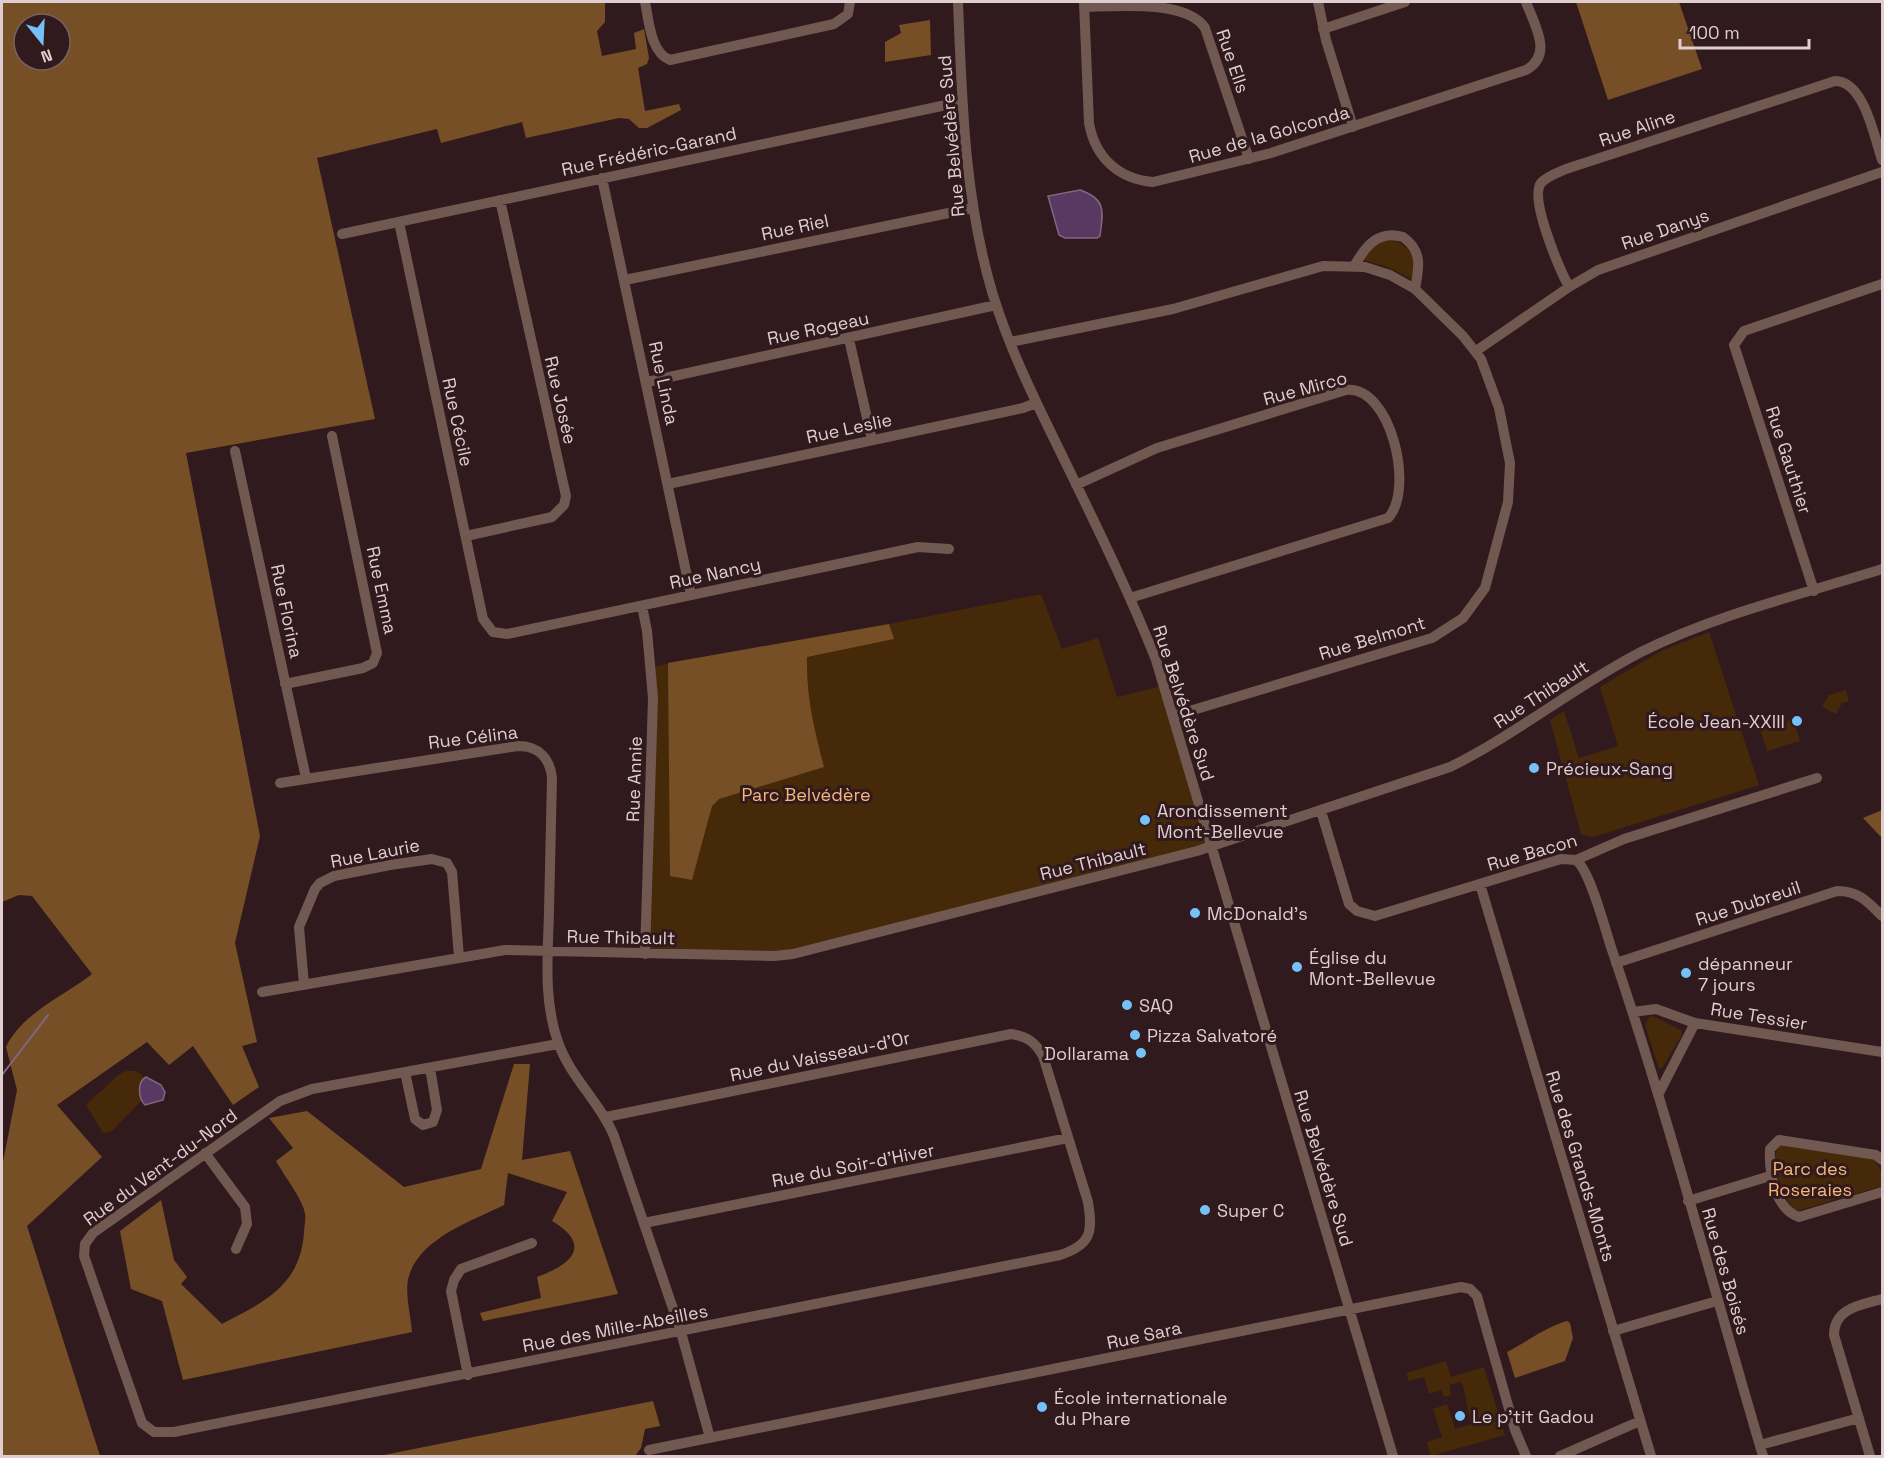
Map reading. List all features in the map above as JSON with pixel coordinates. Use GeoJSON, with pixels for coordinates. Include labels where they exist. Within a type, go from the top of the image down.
{"type":"FeatureCollection","features":[{"type":"Feature","properties":{"kind":"street"},"geometry":{"type":"LineString","coordinates":[[645,2],[656,49],[663,57],[670,60],[834,24],[848,14],[850,2]]}},
{"type":"Feature","properties":{"kind":"street","name":"Rue Belvédère Sud"},"geometry":{"type":"LineString","coordinates":[[958,2],[963,105],[973,208],[996,305],[1036,403],[1130,598],[1156,660],[1394,1456]]}},
{"type":"Feature","properties":{"kind":"street"},"geometry":{"type":"LineString","coordinates":[[1318,2],[1323,28],[1353,127]]}},
{"type":"Feature","properties":{"kind":"street"},"geometry":{"type":"LineString","coordinates":[[1323,28],[1405,2]]}},
{"type":"Feature","properties":{"kind":"street","name":"Rue de la Golconda"},"geometry":{"type":"LineString","coordinates":[[1084,4],[1091,132],[1098,150],[1109,164],[1125,175],[1153,182],[1249,159],[1353,127],[1533,66],[1542,50],[1526,2]]}},
{"type":"Feature","properties":{"kind":"street","name":"Rue Ells"},"geometry":{"type":"LineString","coordinates":[[1084,4],[1169,4],[1185,8],[1198,17],[1205,28],[1249,159]]}},
{"type":"Feature","properties":{"kind":"street","name":"Rue Aline"},"geometry":{"type":"LineString","coordinates":[[1569,287],[1537,200],[1540,184],[1548,177],[1825,82],[1845,81],[1860,97],[1882,160]]}},
{"type":"Feature","properties":{"kind":"street","name":"Rue Frédéric-Garand"},"geometry":{"type":"LineString","coordinates":[[342,234],[946,105],[963,105]]}},
{"type":"Feature","properties":{"kind":"street","name":"Rue Danys"},"geometry":{"type":"LineString","coordinates":[[1476,351],[1569,287],[1619,262],[1882,172]]}},
{"type":"Feature","properties":{"kind":"street","name":"Rue Linda"},"geometry":{"type":"LineString","coordinates":[[602,178],[691,595]]}},
{"type":"Feature","properties":{"kind":"street","name":"Rue Josée"},"geometry":{"type":"LineString","coordinates":[[466,536],[552,517],[564,505],[566,496],[500,200]]}},
{"type":"Feature","properties":{"kind":"street","name":"Rue Riel"},"geometry":{"type":"LineString","coordinates":[[625,280],[973,208]]}},
{"type":"Feature","properties":{"kind":"street","name":"Rue Cécile"},"geometry":{"type":"LineString","coordinates":[[399,222],[483,619],[489,628]]}},
{"type":"Feature","properties":{"kind":"street"},"geometry":{"type":"LineString","coordinates":[[1355,265],[1362,252],[1376,239],[1385,235],[1403,237],[1416,250],[1419,259],[1415,289]]}},
{"type":"Feature","properties":{"kind":"street","name":"Rue Belmont"},"geometry":{"type":"LineString","coordinates":[[1010,342],[1192,304],[1315,267],[1355,265],[1390,275],[1415,289],[1476,351],[1490,378],[1509,450],[1508,502],[1490,577],[1472,609],[1453,626],[1426,640],[1173,716]]}},
{"type":"Feature","properties":{"kind":"street","name":"Rue Gauthier"},"geometry":{"type":"LineString","coordinates":[[1814,591],[1734,345],[1736,339],[1744,331],[1882,284]]}},
{"type":"Feature","properties":{"kind":"street","name":"Rue Rogeau"},"geometry":{"type":"LineString","coordinates":[[647,382],[996,305]]}},
{"type":"Feature","properties":{"kind":"street"},"geometry":{"type":"LineString","coordinates":[[849,339],[872,440]]}},
{"type":"Feature","properties":{"kind":"street","name":"Rue Mirco"},"geometry":{"type":"LineString","coordinates":[[1076,485],[1149,450],[1346,390],[1354,389],[1364,393],[1386,420],[1397,453],[1399,482],[1395,507],[1388,518],[1130,598]]}},
{"type":"Feature","properties":{"kind":"street","name":"Rue Leslie"},"geometry":{"type":"LineString","coordinates":[[668,484],[1023,408],[1036,403]]}},
{"type":"Feature","properties":{"kind":"street","name":"Rue Emma"},"geometry":{"type":"LineString","coordinates":[[285,684],[363,668],[373,663],[377,653],[332,436]]}},
{"type":"Feature","properties":{"kind":"street","name":"Rue Florina"},"geometry":{"type":"LineString","coordinates":[[235,451],[306,778]]}},
{"type":"Feature","properties":{"kind":"street","name":"Rue Nancy"},"geometry":{"type":"LineString","coordinates":[[489,628],[507,634],[918,547],[949,549]]}},
{"type":"Feature","properties":{"kind":"street","name":"Rue Thibault"},"geometry":{"type":"LineString","coordinates":[[262,992],[505,951],[774,956],[802,953],[1212,847],[1435,773],[1472,756],[1620,664],[1658,644],[1695,629],[1882,570]]}},
{"type":"Feature","properties":{"kind":"street","name":"Rue Annie"},"geometry":{"type":"LineString","coordinates":[[642,606],[647,631],[653,698],[645,954]]}},
{"type":"Feature","properties":{"kind":"street","name":"Rue Célina"},"geometry":{"type":"LineString","coordinates":[[280,783],[518,746],[541,753],[551,767],[549,1009],[558,1044],[573,1073],[606,1117],[681,1332],[710,1438]]}},
{"type":"Feature","properties":{"kind":"street","name":"Rue Bacon"},"geometry":{"type":"LineString","coordinates":[[1321,811],[1349,904],[1365,915],[1383,914],[1561,859],[1576,860],[1618,841],[1817,778]]}},
{"type":"Feature","properties":{"kind":"street","name":"Rue Laurie"},"geometry":{"type":"LineString","coordinates":[[304,985],[299,927],[315,889],[326,879],[362,870],[432,860],[447,863],[452,872],[459,957]]}},
{"type":"Feature","properties":{"kind":"street","name":"Rue des Boisés"},"geometry":{"type":"LineString","coordinates":[[1576,860],[1583,867],[1633,1012],[1763,1456]]}},
{"type":"Feature","properties":{"kind":"street","name":"Rue des Grands-Monts"},"geometry":{"type":"LineString","coordinates":[[1480,884],[1651,1456]]}},
{"type":"Feature","properties":{"kind":"street","name":"Rue Dubreuil"},"geometry":{"type":"LineString","coordinates":[[1616,963],[1837,891],[1862,896],[1882,916]]}},
{"type":"Feature","properties":{"kind":"street","name":"Rue Tessier"},"geometry":{"type":"LineString","coordinates":[[1633,1012],[1656,1009],[1695,1023],[1882,1052]]}},
{"type":"Feature","properties":{"kind":"street"},"geometry":{"type":"LineString","coordinates":[[1658,1095],[1695,1023]]}},
{"type":"Feature","properties":{"kind":"street","name":"Rue du Vaisseau-d'Or"},"geometry":{"type":"LineString","coordinates":[[606,1117],[1011,1034],[1027,1037],[1037,1046],[1047,1066],[1068,1138]]}},
{"type":"Feature","properties":{"kind":"street","name":"Rue du Vent-du-Nord"},"geometry":{"type":"LineString","coordinates":[[146,1427],[137,1415],[84,1256],[85,1244],[93,1233],[205,1153],[291,1096],[312,1089],[558,1044]]}},
{"type":"Feature","properties":{"kind":"street"},"geometry":{"type":"LineString","coordinates":[[405,1072],[415,1119],[423,1125],[433,1122],[437,1110],[430,1068]]}},
{"type":"Feature","properties":{"kind":"street","name":"Rue du Soir-d'Hiver"},"geometry":{"type":"LineString","coordinates":[[644,1223],[1068,1138]]}},
{"type":"Feature","properties":{"kind":"street","name":"Rue des Mille-Abeilles"},"geometry":{"type":"LineString","coordinates":[[146,1427],[154,1432],[174,1432],[1060,1255],[1081,1246],[1091,1227],[1088,1202],[1068,1138]]}},
{"type":"Feature","properties":{"kind":"street"},"geometry":{"type":"LineString","coordinates":[[1882,1160],[1876,1155],[1779,1140],[1770,1149],[1770,1176],[1787,1210],[1799,1217],[1882,1192]]}},
{"type":"Feature","properties":{"kind":"street"},"geometry":{"type":"LineString","coordinates":[[205,1153],[245,1207],[247,1224],[236,1249]]}},
{"type":"Feature","properties":{"kind":"street"},"geometry":{"type":"LineString","coordinates":[[1688,1201],[1770,1176]]}},
{"type":"Feature","properties":{"kind":"street"},"geometry":{"type":"LineString","coordinates":[[468,1375],[451,1291],[454,1280],[461,1269],[532,1243]]}},
{"type":"Feature","properties":{"kind":"street","name":"Rue Sara"},"geometry":{"type":"LineString","coordinates":[[649,1450],[1461,1287],[1474,1291],[1526,1456]]}},
{"type":"Feature","properties":{"kind":"street"},"geometry":{"type":"LineString","coordinates":[[1870,1456],[1834,1335],[1834,1326],[1841,1314],[1849,1309],[1882,1299]]}},
{"type":"Feature","properties":{"kind":"street"},"geometry":{"type":"LineString","coordinates":[[1613,1331],[1717,1301]]}},
{"type":"Feature","properties":{"kind":"street"},"geometry":{"type":"LineString","coordinates":[[1760,1445],[1859,1418]]}},
{"type":"Feature","properties":{"kind":"street"},"geometry":{"type":"LineString","coordinates":[[1560,1456],[1640,1421]]}},
{"type":"Feature","properties":{"kind":"green space"},"geometry":{"type":"Polygon","coordinates":[[[1392,240],[1404,245],[1411,255],[1414,266],[1411,279],[1388,267],[1363,260],[1379,241],[1392,240]]]}},
{"type":"Feature","properties":{"kind":"green space","name":"Parc Belvédère"},"geometry":{"type":"Polygon","coordinates":[[[1041,594],[1062,649],[1098,638],[1117,697],[1165,685],[1212,847],[802,953],[645,954],[651,667],[1041,594]]]}},
{"type":"Feature","properties":{"kind":"green space"},"geometry":{"type":"Polygon","coordinates":[[[1709,632],[1759,785],[1593,837],[1581,834],[1550,720],[1564,711],[1579,758],[1618,746],[1600,687],[1663,650],[1709,632]]]}},
{"type":"Feature","properties":{"kind":"green space"},"geometry":{"type":"Polygon","coordinates":[[[1846,690],[1849,701],[1842,703],[1836,714],[1822,707],[1829,695],[1846,690]]]}},
{"type":"Feature","properties":{"kind":"green space"},"geometry":{"type":"Polygon","coordinates":[[[1793,719],[1800,741],[1767,751],[1760,729],[1793,719]]]}},
{"type":"Feature","properties":{"kind":"green space"},"geometry":{"type":"Polygon","coordinates":[[[1653,1016],[1681,1030],[1682,1035],[1662,1068],[1659,1069],[1645,1025],[1649,1017],[1653,1016]]]}},
{"type":"Feature","properties":{"kind":"green space"},"geometry":{"type":"Polygon","coordinates":[[[126,1071],[136,1071],[144,1077],[141,1082],[141,1101],[111,1132],[103,1133],[86,1105],[117,1076],[126,1071]]]}},
{"type":"Feature","properties":{"kind":"green space","name":"Parc des Roseraies"},"geometry":{"type":"Polygon","coordinates":[[[1780,1145],[1875,1160],[1882,1174],[1882,1186],[1797,1211],[1787,1199],[1778,1180],[1775,1160],[1776,1151],[1780,1145]]]}},
{"type":"Feature","properties":{"kind":"green space"},"geometry":{"type":"Polygon","coordinates":[[[1446,1361],[1451,1377],[1484,1367],[1505,1435],[1431,1456],[1427,1442],[1442,1437],[1433,1409],[1447,1404],[1455,1429],[1471,1424],[1463,1386],[1460,1382],[1449,1385],[1451,1395],[1444,1397],[1441,1390],[1429,1394],[1424,1377],[1409,1381],[1406,1373],[1446,1361]]]}},
{"type":"Feature","properties":{"kind":"shaded area"},"geometry":{"type":"Polygon","coordinates":[[[2,2],[605,2],[605,22],[597,31],[602,56],[636,49],[634,33],[644,29],[649,58],[647,64],[638,68],[645,111],[679,104],[681,110],[647,128],[639,128],[629,119],[619,118],[526,138],[522,122],[441,143],[437,129],[317,158],[375,419],[186,453],[260,836],[235,943],[257,1042],[242,1046],[259,1087],[233,1105],[193,1046],[169,1065],[147,1042],[57,1105],[102,1157],[27,1226],[100,1456],[2,1456],[2,1167],[17,1090],[6,1047],[22,1024],[44,1006],[92,974],[32,896],[19,895],[2,902],[2,2]]]}},
{"type":"Feature","properties":{"kind":"shaded area"},"geometry":{"type":"Polygon","coordinates":[[[1576,2],[1679,2],[1702,69],[1608,100],[1576,2]]]}},
{"type":"Feature","properties":{"kind":"shaded area"},"geometry":{"type":"Polygon","coordinates":[[[930,20],[931,55],[885,62],[885,42],[901,33],[899,25],[930,20]]]}},
{"type":"Feature","properties":{"kind":"shaded area"},"geometry":{"type":"Polygon","coordinates":[[[1080,190],[1095,198],[1101,207],[1100,236],[1097,238],[1065,238],[1059,235],[1048,196],[1080,190]]]}},
{"type":"Feature","properties":{"kind":"shaded area"},"geometry":{"type":"Polygon","coordinates":[[[889,624],[894,639],[807,657],[811,712],[824,767],[719,799],[712,806],[692,880],[670,876],[668,663],[889,624]]]}},
{"type":"Feature","properties":{"kind":"shaded area"},"geometry":{"type":"Polygon","coordinates":[[[1882,810],[1882,838],[1863,818],[1882,810]]]}},
{"type":"Feature","properties":{"kind":"shaded area"},"geometry":{"type":"Polygon","coordinates":[[[514,1064],[530,1064],[522,1160],[570,1151],[618,1294],[483,1321],[480,1313],[541,1298],[537,1277],[559,1267],[573,1254],[572,1239],[565,1230],[552,1221],[567,1192],[508,1173],[504,1205],[463,1224],[435,1241],[415,1263],[409,1276],[407,1289],[412,1332],[183,1380],[162,1301],[131,1289],[120,1231],[161,1200],[174,1260],[187,1277],[181,1284],[222,1324],[265,1300],[277,1290],[295,1266],[301,1251],[305,1221],[304,1209],[276,1161],[293,1148],[269,1118],[307,1111],[404,1187],[481,1169],[514,1064]]]}},
{"type":"Feature","properties":{"kind":"shaded area"},"geometry":{"type":"Polygon","coordinates":[[[146,1077],[161,1085],[165,1092],[163,1100],[145,1105],[140,1094],[140,1086],[146,1077]]]}},
{"type":"Feature","properties":{"kind":"shaded area"},"geometry":{"type":"Polygon","coordinates":[[[1567,1321],[1570,1323],[1573,1338],[1565,1361],[1515,1378],[1507,1352],[1567,1321]]]}},
{"type":"Feature","properties":{"kind":"shaded area"},"geometry":{"type":"Polygon","coordinates":[[[653,1401],[660,1426],[645,1429],[641,1448],[635,1456],[379,1456],[653,1401]]]}},
{"type":"Feature","properties":{"kind":"waterway"},"geometry":{"type":"LineString","coordinates":[[2,1075],[48,1015]]}},
{"type":"Feature","properties":{"kind":"place","name":"École Jean-XXIII"},"geometry":{"type":"Point","coordinates":[1797,721]}},
{"type":"Feature","properties":{"kind":"place","name":"Précieux-Sang"},"geometry":{"type":"Point","coordinates":[1534,768]}},
{"type":"Feature","properties":{"kind":"place","name":"Arondissement Mont-Bellevue"},"geometry":{"type":"Point","coordinates":[1145,820]}},
{"type":"Feature","properties":{"kind":"place","name":"McDonald's"},"geometry":{"type":"Point","coordinates":[1195,913]}},
{"type":"Feature","properties":{"kind":"place","name":"Église du Mont-Bellevue"},"geometry":{"type":"Point","coordinates":[1297,967]}},
{"type":"Feature","properties":{"kind":"place","name":"dépanneur 7 jours"},"geometry":{"type":"Point","coordinates":[1686,973]}},
{"type":"Feature","properties":{"kind":"place","name":"SAQ"},"geometry":{"type":"Point","coordinates":[1127,1005]}},
{"type":"Feature","properties":{"kind":"place","name":"Pizza Salvatoré"},"geometry":{"type":"Point","coordinates":[1135,1035]}},
{"type":"Feature","properties":{"kind":"place","name":"Dollarama"},"geometry":{"type":"Point","coordinates":[1141,1053]}},
{"type":"Feature","properties":{"kind":"place","name":"Super C"},"geometry":{"type":"Point","coordinates":[1205,1210]}},
{"type":"Feature","properties":{"kind":"place","name":"École internationale du Phare"},"geometry":{"type":"Point","coordinates":[1042,1407]}},
{"type":"Feature","properties":{"kind":"place","name":"Le p'tit Gadou"},"geometry":{"type":"Point","coordinates":[1460,1416]}}]}
